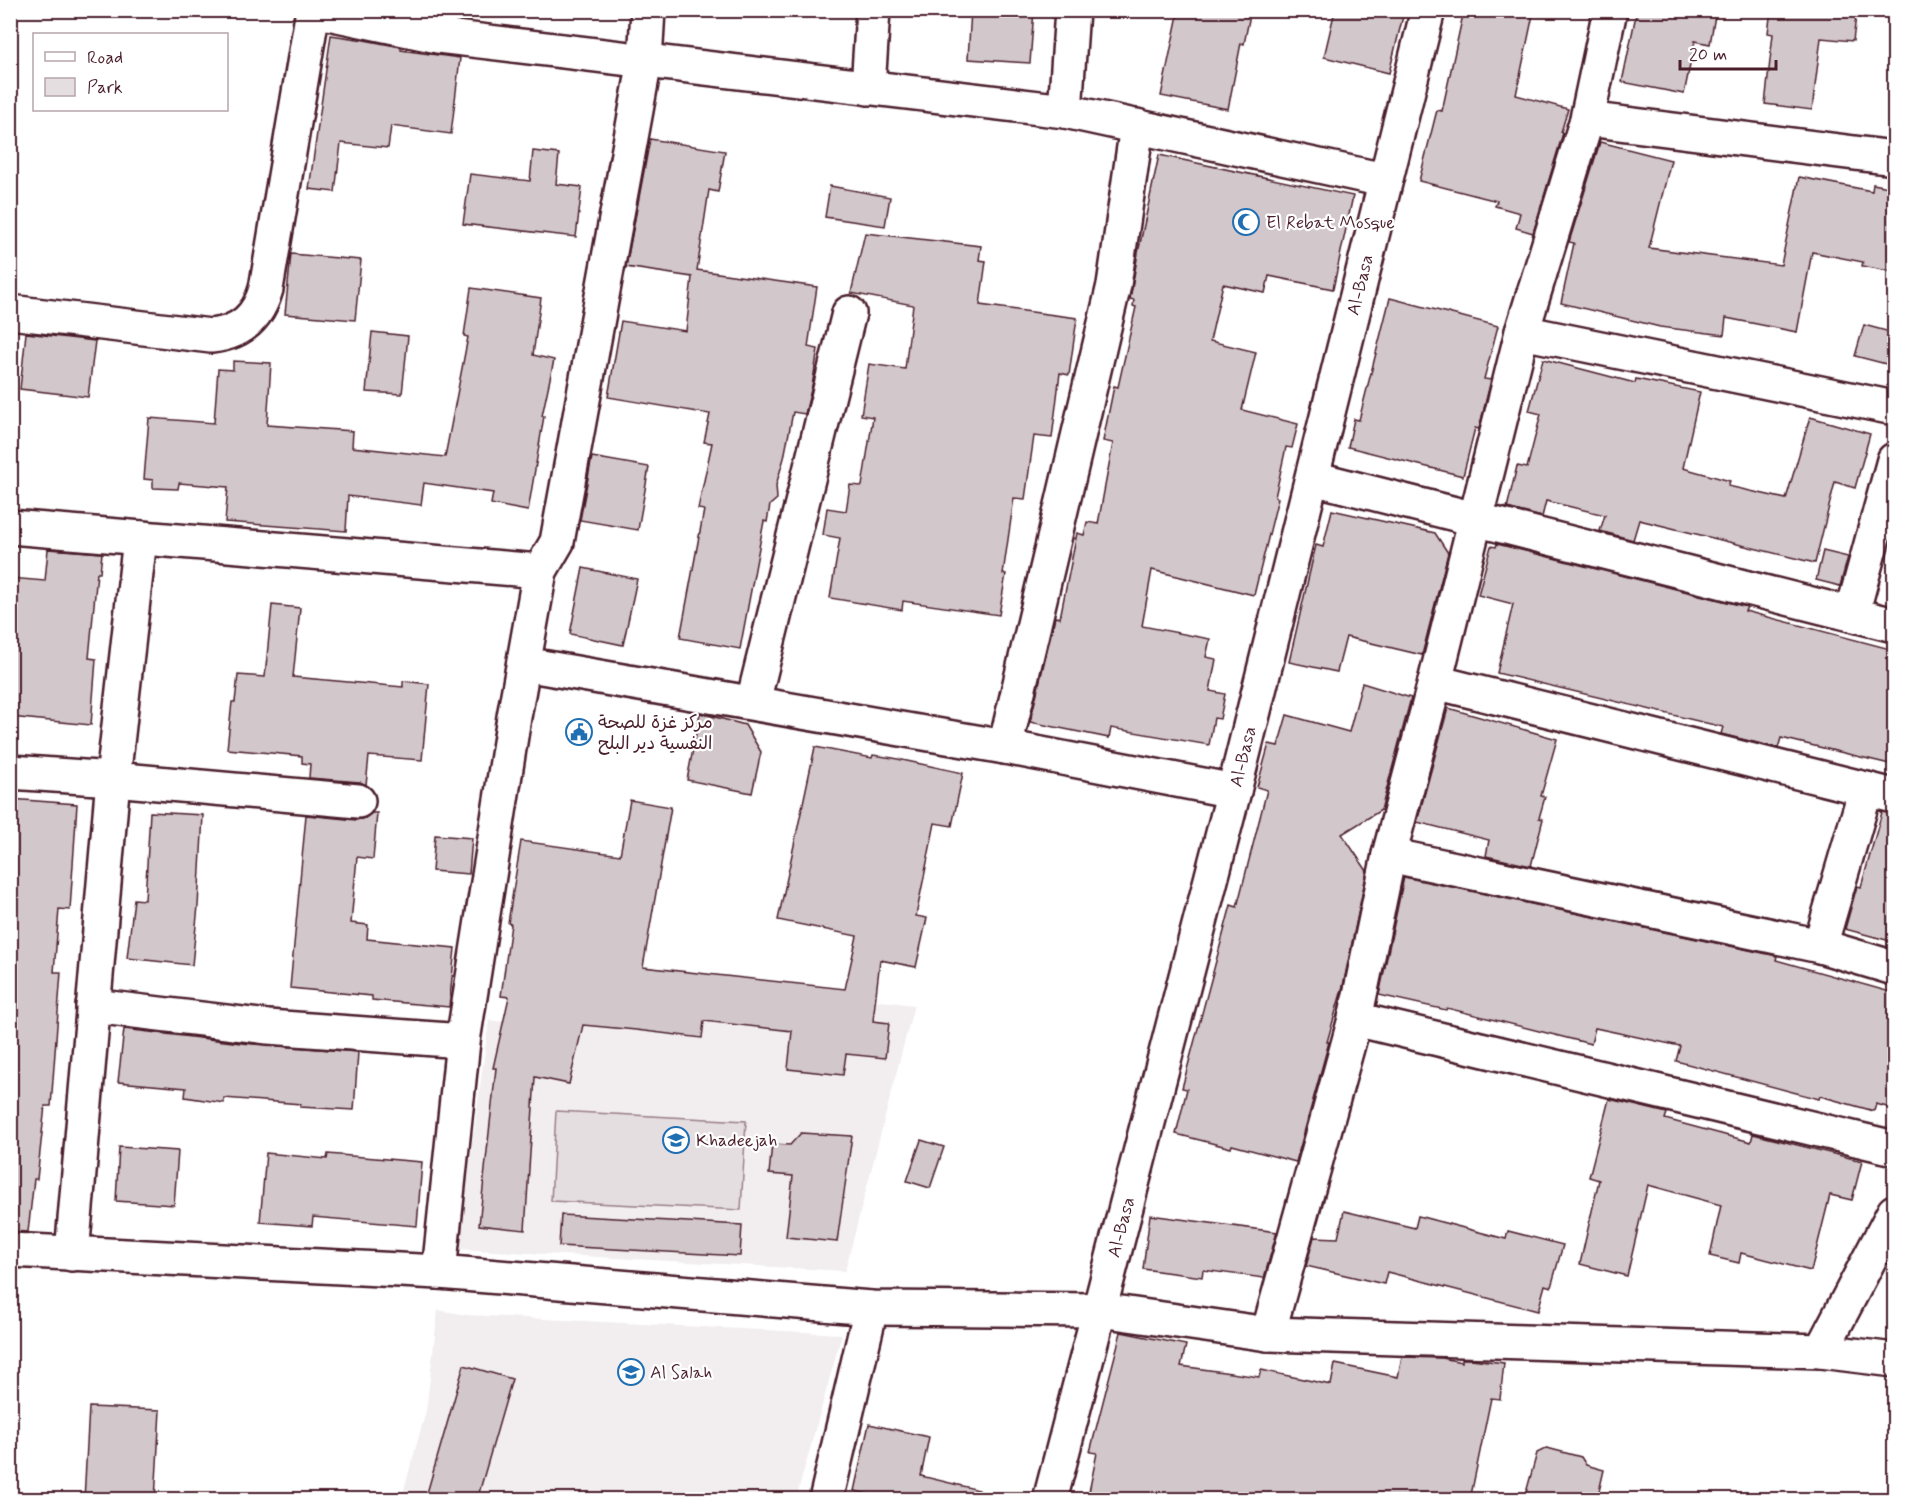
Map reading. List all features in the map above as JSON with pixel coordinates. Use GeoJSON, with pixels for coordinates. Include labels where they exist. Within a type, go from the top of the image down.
{"type":"FeatureCollection","features":[{"type":"Feature","properties":{"kind":"street"},"geometry":{"type":"LineString","coordinates":[[10,312],[211,336],[224,335],[246,324],[262,303],[266,289],[313,10],[439,23],[645,61],[1065,111],[1384,180]]}},
{"type":"Feature","properties":{"kind":"street"},"geometry":{"type":"LineString","coordinates":[[439,1272],[463,1041],[524,664],[540,571],[557,542],[645,61],[648,10]]}},
{"type":"Feature","properties":{"kind":"street"},"geometry":{"type":"LineString","coordinates":[[868,88],[873,10]]}},
{"type":"Feature","properties":{"kind":"street"},"geometry":{"type":"LineString","coordinates":[[1065,111],[1072,10]]}},
{"type":"Feature","properties":{"kind":"street","name":"Al-Basa"},"geometry":{"type":"LineString","coordinates":[[1050,1500],[1234,791],[1428,10]]}},
{"type":"Feature","properties":{"kind":"street"},"geometry":{"type":"LineString","coordinates":[[1268,1334],[1355,1019],[1389,855],[1435,682],[1522,332],[1587,119],[1610,10]]}},
{"type":"Feature","properties":{"kind":"street"},"geometry":{"type":"LineString","coordinates":[[1587,119],[1894,158]]}},
{"type":"Feature","properties":{"kind":"street"},"geometry":{"type":"LineString","coordinates":[[1005,747],[1114,285],[1137,126]]}},
{"type":"Feature","properties":{"kind":"street"},"geometry":{"type":"LineString","coordinates":[[753,702],[849,313]]}},
{"type":"Feature","properties":{"kind":"street"},"geometry":{"type":"LineString","coordinates":[[1522,332],[1894,408]]}},
{"type":"Feature","properties":{"kind":"street"},"geometry":{"type":"LineString","coordinates":[[1852,614],[1894,460]]}},
{"type":"Feature","properties":{"kind":"street"},"geometry":{"type":"LineString","coordinates":[[1313,478],[1894,625]]}},
{"type":"Feature","properties":{"kind":"street"},"geometry":{"type":"LineString","coordinates":[[10,527],[540,571]]}},
{"type":"Feature","properties":{"kind":"street"},"geometry":{"type":"LineString","coordinates":[[72,1254],[113,779],[140,538]]}},
{"type":"Feature","properties":{"kind":"street"},"geometry":{"type":"LineString","coordinates":[[524,664],[1005,747],[1234,791]]}},
{"type":"Feature","properties":{"kind":"street"},"geometry":{"type":"LineString","coordinates":[[1435,682],[1880,793],[1820,946]]}},
{"type":"Feature","properties":{"kind":"street"},"geometry":{"type":"LineString","coordinates":[[10,772],[358,801]]}},
{"type":"Feature","properties":{"kind":"street"},"geometry":{"type":"LineString","coordinates":[[1389,855],[1820,946],[1894,968]]}},
{"type":"Feature","properties":{"kind":"street"},"geometry":{"type":"LineString","coordinates":[[93,1006],[268,1027],[463,1041]]}},
{"type":"Feature","properties":{"kind":"street"},"geometry":{"type":"LineString","coordinates":[[1355,1019],[1894,1148]]}},
{"type":"Feature","properties":{"kind":"street"},"geometry":{"type":"LineString","coordinates":[[1821,1351],[1894,1212]]}},
{"type":"Feature","properties":{"kind":"street"},"geometry":{"type":"LineString","coordinates":[[10,1250],[439,1272],[871,1308],[1100,1310],[1268,1334],[1821,1351],[1894,1360]]}},
{"type":"Feature","properties":{"kind":"street"},"geometry":{"type":"LineString","coordinates":[[826,1500],[871,1308]]}},
{"type":"Feature","properties":{"kind":"shaded area","name":"Khadeejah"},"geometry":{"type":"Polygon","coordinates":[[[580,964],[914,1005],[845,1271],[458,1249],[489,1020],[566,1031],[580,964]]]}},
{"type":"Feature","properties":{"kind":"shaded area","name":"Al Salah"},"geometry":{"type":"Polygon","coordinates":[[[438,1310],[466,1315],[842,1334],[796,1499],[401,1500],[426,1411],[438,1310]]]}},
{"type":"Feature","properties":{"kind":"green space"},"geometry":{"type":"Polygon","coordinates":[[[556,1111],[746,1121],[741,1210],[551,1201],[556,1111]]]}},
{"type":"Feature","properties":{"kind":"building"},"geometry":{"type":"Polygon","coordinates":[[[971,10],[1034,10],[1030,63],[968,59],[971,10]]]}},
{"type":"Feature","properties":{"kind":"building"},"geometry":{"type":"Polygon","coordinates":[[[1179,10],[1251,10],[1244,44],[1241,43],[1228,109],[1161,96],[1179,10]]]}},
{"type":"Feature","properties":{"kind":"building"},"geometry":{"type":"Polygon","coordinates":[[[1335,10],[1380,10],[1403,16],[1389,73],[1324,57],[1335,10]]]}},
{"type":"Feature","properties":{"kind":"building"},"geometry":{"type":"Polygon","coordinates":[[[1464,10],[1534,10],[1516,95],[1568,109],[1533,233],[1516,228],[1520,213],[1495,206],[1497,201],[1419,181],[1437,110],[1442,111],[1464,10]]]}},
{"type":"Feature","properties":{"kind":"building"},"geometry":{"type":"Polygon","coordinates":[[[1637,10],[1716,10],[1710,44],[1695,41],[1684,94],[1622,82],[1637,10]]]}},
{"type":"Feature","properties":{"kind":"building"},"geometry":{"type":"Polygon","coordinates":[[[1771,10],[1804,10],[1856,16],[1853,41],[1821,38],[1812,110],[1765,104],[1773,34],[1768,33],[1771,10]]]}},
{"type":"Feature","properties":{"kind":"building"},"geometry":{"type":"Polygon","coordinates":[[[331,35],[401,47],[401,50],[460,58],[451,134],[391,126],[388,148],[341,143],[335,192],[309,189],[331,35]]]}},
{"type":"Feature","properties":{"kind":"building"},"geometry":{"type":"Polygon","coordinates":[[[650,139],[725,151],[718,192],[709,190],[697,270],[817,287],[808,347],[818,349],[812,386],[805,414],[793,412],[776,485],[777,499],[770,505],[767,522],[764,521],[740,649],[680,638],[704,510],[698,509],[712,443],[704,442],[710,414],[608,397],[621,321],[686,331],[692,277],[626,267],[650,139]]]}},
{"type":"Feature","properties":{"kind":"building"},"geometry":{"type":"Polygon","coordinates":[[[1600,142],[1671,160],[1649,248],[1781,265],[1799,177],[1872,191],[1873,184],[1894,188],[1894,272],[1862,266],[1863,262],[1812,252],[1797,332],[1726,318],[1724,335],[1660,327],[1561,303],[1574,243],[1569,242],[1600,142]]]}},
{"type":"Feature","properties":{"kind":"building"},"geometry":{"type":"Polygon","coordinates":[[[533,151],[559,154],[556,184],[582,187],[576,237],[463,224],[470,174],[530,181],[533,151]]]}},
{"type":"Feature","properties":{"kind":"building"},"geometry":{"type":"Polygon","coordinates":[[[1159,155],[1353,196],[1333,289],[1269,276],[1265,293],[1223,284],[1210,341],[1256,352],[1242,410],[1298,424],[1292,448],[1286,447],[1275,497],[1278,498],[1254,595],[1152,570],[1142,626],[1210,639],[1206,657],[1216,659],[1210,691],[1225,694],[1220,719],[1214,718],[1209,745],[1111,728],[1109,738],[1030,722],[1055,617],[1060,618],[1077,533],[1084,535],[1087,522],[1098,524],[1113,443],[1103,441],[1114,386],[1118,387],[1136,307],[1133,306],[1134,300],[1130,299],[1159,155]]]}},
{"type":"Feature","properties":{"kind":"building"},"geometry":{"type":"Polygon","coordinates":[[[830,186],[890,197],[885,226],[825,217],[830,186]]]}},
{"type":"Feature","properties":{"kind":"building"},"geometry":{"type":"Polygon","coordinates":[[[865,233],[981,246],[979,260],[986,261],[980,305],[1077,318],[1069,375],[1060,373],[1052,438],[1034,436],[1025,499],[1014,498],[999,615],[903,601],[902,610],[830,598],[840,538],[823,535],[827,508],[846,511],[850,485],[862,486],[873,417],[861,415],[869,364],[905,369],[913,305],[851,293],[865,233]]]}},
{"type":"Feature","properties":{"kind":"building"},"geometry":{"type":"Polygon","coordinates":[[[291,254],[361,260],[355,320],[285,314],[291,254]]]}},
{"type":"Feature","properties":{"kind":"building"},"geometry":{"type":"Polygon","coordinates":[[[471,288],[541,298],[533,355],[554,360],[542,416],[544,416],[528,511],[491,504],[493,493],[424,483],[421,505],[348,496],[346,531],[225,522],[228,487],[179,483],[178,489],[153,488],[153,480],[144,479],[149,418],[214,423],[218,369],[233,370],[233,361],[271,363],[267,425],[353,431],[352,447],[445,457],[468,337],[464,336],[471,288]]]}},
{"type":"Feature","properties":{"kind":"building"},"geometry":{"type":"Polygon","coordinates":[[[1390,298],[1498,326],[1484,379],[1491,380],[1479,429],[1475,428],[1463,476],[1348,447],[1354,419],[1359,420],[1390,298]]]}},
{"type":"Feature","properties":{"kind":"building"},"geometry":{"type":"Polygon","coordinates":[[[1864,325],[1894,333],[1894,366],[1855,356],[1864,325]]]}},
{"type":"Feature","properties":{"kind":"building"},"geometry":{"type":"Polygon","coordinates":[[[372,332],[408,336],[402,394],[366,392],[372,332]]]}},
{"type":"Feature","properties":{"kind":"building"},"geometry":{"type":"Polygon","coordinates":[[[26,333],[95,341],[88,397],[20,389],[26,333]]]}},
{"type":"Feature","properties":{"kind":"building"},"geometry":{"type":"Polygon","coordinates":[[[1543,359],[1635,383],[1636,379],[1700,392],[1683,468],[1730,481],[1728,486],[1786,499],[1810,417],[1870,434],[1855,488],[1835,482],[1815,563],[1639,520],[1633,540],[1600,531],[1605,515],[1546,501],[1542,517],[1507,508],[1517,466],[1527,468],[1541,414],[1529,411],[1543,359]]]}},
{"type":"Feature","properties":{"kind":"building"},"geometry":{"type":"Polygon","coordinates":[[[592,457],[649,467],[638,530],[580,520],[592,457]]]}},
{"type":"Feature","properties":{"kind":"building"},"geometry":{"type":"Polygon","coordinates":[[[1332,510],[1435,533],[1448,553],[1422,655],[1346,637],[1337,672],[1289,662],[1316,545],[1323,547],[1332,510]]]}},
{"type":"Feature","properties":{"kind":"building"},"geometry":{"type":"Polygon","coordinates":[[[1497,544],[1747,607],[1745,611],[1894,650],[1894,765],[1781,738],[1778,748],[1721,734],[1723,727],[1497,673],[1513,604],[1478,595],[1491,546],[1496,547],[1497,544]]]}},
{"type":"Feature","properties":{"kind":"building"},"geometry":{"type":"Polygon","coordinates":[[[48,549],[102,553],[100,573],[97,573],[89,658],[96,659],[91,725],[10,717],[10,578],[45,581],[48,549]]]}},
{"type":"Feature","properties":{"kind":"building"},"geometry":{"type":"Polygon","coordinates":[[[1823,551],[1848,557],[1840,586],[1816,580],[1823,551]]]}},
{"type":"Feature","properties":{"kind":"building"},"geometry":{"type":"Polygon","coordinates":[[[583,568],[637,579],[623,645],[570,634],[583,568]]]}},
{"type":"Feature","properties":{"kind":"building"},"geometry":{"type":"Polygon","coordinates":[[[272,605],[300,608],[293,677],[403,687],[403,681],[429,684],[422,760],[369,756],[366,785],[360,782],[309,778],[310,764],[302,763],[302,756],[227,749],[232,702],[235,702],[238,675],[265,677],[272,605]]]}},
{"type":"Feature","properties":{"kind":"building"},"geometry":{"type":"Polygon","coordinates":[[[1362,683],[1411,698],[1381,810],[1342,834],[1367,871],[1343,986],[1296,1162],[1232,1145],[1231,1148],[1176,1134],[1187,1089],[1182,1088],[1231,905],[1237,907],[1267,790],[1257,787],[1269,744],[1278,746],[1287,715],[1349,732],[1362,683]]]}},
{"type":"Feature","properties":{"kind":"building"},"geometry":{"type":"Polygon","coordinates":[[[1448,708],[1557,739],[1541,796],[1545,797],[1539,818],[1543,819],[1531,866],[1486,856],[1489,840],[1417,822],[1448,708]]]}},
{"type":"Feature","properties":{"kind":"building"},"geometry":{"type":"Polygon","coordinates":[[[700,713],[745,725],[761,752],[752,793],[687,780],[700,713]]]}},
{"type":"Feature","properties":{"kind":"building"},"geometry":{"type":"Polygon","coordinates":[[[815,747],[872,758],[873,755],[893,758],[963,773],[952,826],[935,823],[916,916],[927,918],[916,967],[880,960],[873,1021],[889,1023],[885,1058],[846,1054],[843,1075],[788,1069],[792,1031],[704,1021],[702,1038],[583,1025],[569,1084],[535,1077],[525,1230],[479,1225],[496,1068],[493,1068],[509,997],[501,996],[511,924],[508,923],[521,841],[620,855],[630,800],[671,807],[643,967],[845,989],[857,936],[778,920],[815,747]]]}},
{"type":"Feature","properties":{"kind":"building"},"geometry":{"type":"Polygon","coordinates":[[[10,799],[77,804],[70,910],[59,909],[54,972],[61,972],[51,1106],[45,1106],[37,1179],[34,1179],[28,1232],[10,1231],[10,799]]]}},
{"type":"Feature","properties":{"kind":"building"},"geometry":{"type":"Polygon","coordinates":[[[150,812],[203,815],[192,965],[127,958],[134,899],[145,900],[150,812]]]}},
{"type":"Feature","properties":{"kind":"building"},"geometry":{"type":"Polygon","coordinates":[[[1882,812],[1894,814],[1894,942],[1845,929],[1857,886],[1861,887],[1882,812]]]}},
{"type":"Feature","properties":{"kind":"building"},"geometry":{"type":"Polygon","coordinates":[[[377,813],[373,859],[357,857],[351,923],[368,925],[367,939],[455,948],[449,1007],[372,1000],[372,996],[290,988],[306,815],[356,820],[377,813]]]}},
{"type":"Feature","properties":{"kind":"building"},"geometry":{"type":"Polygon","coordinates":[[[435,835],[472,838],[469,874],[432,871],[435,835]]]}},
{"type":"Feature","properties":{"kind":"building"},"geometry":{"type":"Polygon","coordinates":[[[1404,877],[1777,956],[1776,960],[1894,993],[1894,1109],[1876,1104],[1874,1111],[1820,1096],[1819,1099],[1676,1061],[1680,1046],[1595,1028],[1591,1044],[1447,1008],[1446,1010],[1379,995],[1404,877]]]}},
{"type":"Feature","properties":{"kind":"building"},"geometry":{"type":"Polygon","coordinates":[[[124,1029],[241,1043],[358,1052],[354,1110],[300,1107],[301,1104],[224,1098],[224,1103],[185,1097],[186,1088],[118,1082],[124,1029]]]}},
{"type":"Feature","properties":{"kind":"building"},"geometry":{"type":"Polygon","coordinates":[[[1609,1099],[1667,1113],[1665,1119],[1751,1142],[1753,1134],[1862,1161],[1852,1200],[1830,1195],[1811,1271],[1741,1253],[1739,1263],[1710,1256],[1721,1205],[1648,1185],[1627,1276],[1580,1264],[1599,1180],[1589,1177],[1609,1099]]]}},
{"type":"Feature","properties":{"kind":"building"},"geometry":{"type":"Polygon","coordinates":[[[801,1133],[852,1136],[837,1242],[786,1237],[793,1176],[769,1174],[772,1144],[790,1145],[801,1133]]]}},
{"type":"Feature","properties":{"kind":"building"},"geometry":{"type":"Polygon","coordinates":[[[921,1140],[944,1147],[930,1188],[907,1181],[921,1140]]]}},
{"type":"Feature","properties":{"kind":"building"},"geometry":{"type":"Polygon","coordinates":[[[119,1147],[178,1151],[174,1205],[116,1201],[119,1147]]]}},
{"type":"Feature","properties":{"kind":"building"},"geometry":{"type":"Polygon","coordinates":[[[266,1153],[327,1159],[328,1154],[422,1162],[417,1226],[313,1217],[312,1226],[260,1222],[266,1153]]]}},
{"type":"Feature","properties":{"kind":"building"},"geometry":{"type":"Polygon","coordinates":[[[1344,1211],[1415,1228],[1418,1216],[1506,1239],[1508,1231],[1563,1245],[1551,1287],[1545,1285],[1538,1311],[1387,1272],[1384,1284],[1306,1266],[1314,1237],[1338,1238],[1344,1211]]]}},
{"type":"Feature","properties":{"kind":"building"},"geometry":{"type":"Polygon","coordinates":[[[561,1215],[742,1225],[740,1256],[559,1246],[561,1215]]]}},
{"type":"Feature","properties":{"kind":"building"},"geometry":{"type":"Polygon","coordinates":[[[1150,1215],[1277,1232],[1264,1278],[1203,1270],[1202,1277],[1143,1269],[1150,1215]]]}},
{"type":"Feature","properties":{"kind":"building"},"geometry":{"type":"Polygon","coordinates":[[[1121,1332],[1186,1345],[1181,1366],[1259,1377],[1261,1370],[1331,1385],[1335,1364],[1398,1377],[1402,1357],[1442,1358],[1462,1362],[1462,1359],[1471,1359],[1504,1363],[1500,1399],[1491,1398],[1470,1500],[1132,1500],[1089,1492],[1097,1453],[1090,1452],[1121,1332]]]}},
{"type":"Feature","properties":{"kind":"building"},"geometry":{"type":"Polygon","coordinates":[[[464,1365],[512,1379],[477,1500],[425,1500],[464,1365]]]}},
{"type":"Feature","properties":{"kind":"building"},"geometry":{"type":"Polygon","coordinates":[[[89,1407],[160,1410],[155,1500],[84,1500],[89,1407]]]}},
{"type":"Feature","properties":{"kind":"building"},"geometry":{"type":"Polygon","coordinates":[[[869,1424],[929,1437],[921,1476],[979,1490],[977,1500],[896,1500],[854,1491],[869,1424]]]}},
{"type":"Feature","properties":{"kind":"building"},"geometry":{"type":"Polygon","coordinates":[[[1547,1448],[1581,1457],[1586,1465],[1604,1470],[1597,1500],[1524,1500],[1537,1453],[1547,1448]]]}},
{"type":"Feature","properties":{"kind":"place","name":"El Rebat Mosque"},"geometry":{"type":"Point","coordinates":[1246,222]}},
{"type":"Feature","properties":{"kind":"place","name":"مركز غزة للصحة النفسية دير البلح"},"geometry":{"type":"Point","coordinates":[579,732]}},
{"type":"Feature","properties":{"kind":"place","name":"Khadeejah"},"geometry":{"type":"Point","coordinates":[676,1140]}},
{"type":"Feature","properties":{"kind":"place","name":"Al Salah"},"geometry":{"type":"Point","coordinates":[631,1372]}}]}
